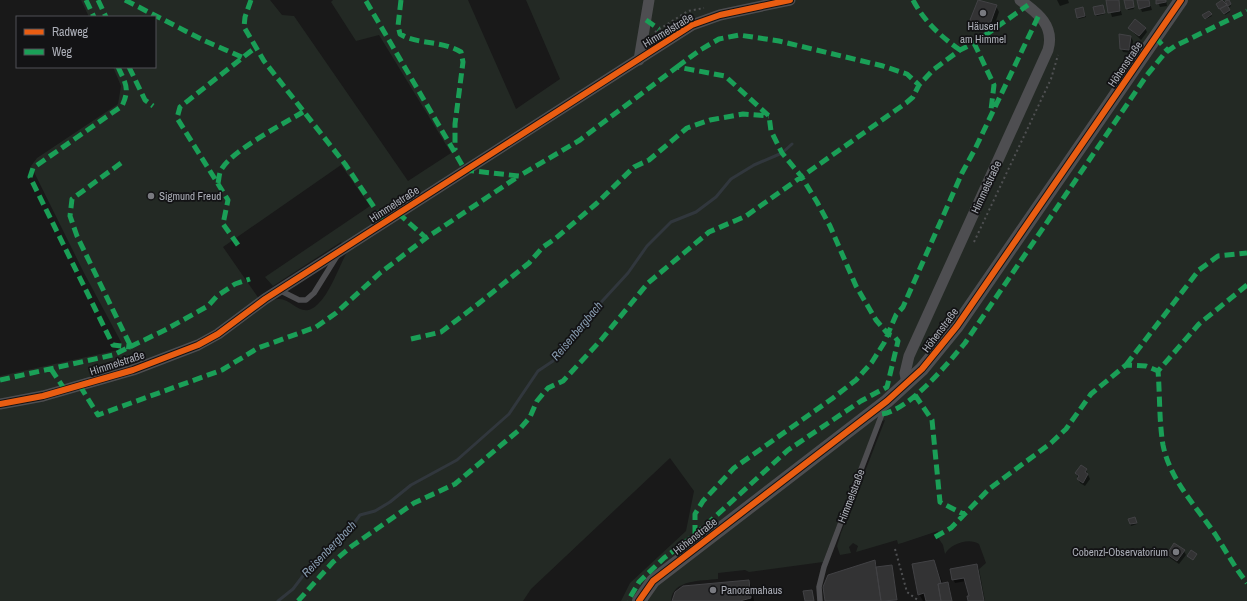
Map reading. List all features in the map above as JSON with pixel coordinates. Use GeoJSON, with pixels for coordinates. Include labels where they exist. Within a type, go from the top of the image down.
{"type":"FeatureCollection","features":[{"type":"Feature","properties":{"kind":"street"},"geometry":{"type":"LineString","coordinates":[[639,60],[649,0]]}},
{"type":"Feature","properties":{"kind":"street","name":"Himmelstraße"},"geometry":{"type":"LineString","coordinates":[[0,404],[43,396],[133,370],[198,345],[218,334],[279,290],[692,25],[720,15],[790,0]]}},
{"type":"Feature","properties":{"kind":"street","name":"Himmelstraße"},"geometry":{"type":"LineString","coordinates":[[907,384],[905,373],[909,356],[1048,50],[1050,38],[1044,20],[1020,0]]}},
{"type":"Feature","properties":{"kind":"street","name":"Höhenstraße"},"geometry":{"type":"LineString","coordinates":[[639,601],[653,581],[883,404],[907,384],[931,359],[957,326],[1181,0]]}},
{"type":"Feature","properties":{"kind":"lane"},"geometry":{"type":"LineString","coordinates":[[279,290],[299,300],[306,300],[314,293],[340,251]]}},
{"type":"Feature","properties":{"kind":"lane","name":"Himmelstraße"},"geometry":{"type":"LineString","coordinates":[[820,601],[819,587],[824,567],[882,414],[883,404]]}},
{"type":"Feature","properties":{"kind":"path"},"geometry":{"type":"LineString","coordinates":[[895,549],[907,592],[919,601]]}},
{"type":"Feature","properties":{"kind":"shaded area"},"geometry":{"type":"Polygon","coordinates":[[[81,0],[270,0],[282,15],[294,16],[408,181],[451,153],[379,35],[356,41],[331,2],[333,0],[468,0],[516,109],[560,79],[526,0],[1247,0],[1247,601],[984,601],[978,570],[986,563],[979,544],[965,541],[951,547],[945,554],[943,545],[937,536],[938,531],[902,543],[898,544],[897,540],[856,552],[858,546],[853,543],[849,547],[851,553],[840,555],[837,546],[841,533],[885,420],[876,423],[823,562],[749,572],[745,570],[718,573],[718,579],[689,582],[682,585],[673,594],[671,601],[621,601],[630,583],[686,531],[694,491],[670,458],[531,589],[523,601],[0,601],[0,376],[118,350],[121,342],[84,273],[31,166],[37,158],[118,104],[121,86],[113,68],[156,68],[156,16],[89,16],[81,0]],[[341,165],[223,247],[264,306],[273,300],[278,299],[288,302],[302,310],[307,310],[312,309],[322,299],[334,280],[347,252],[341,242],[273,286],[265,277],[370,206],[341,165]]]}},
{"type":"Feature","properties":{"kind":"building","name":"Häuserl am Himmel"},"geometry":{"type":"Polygon","coordinates":[[[978,0],[997,5],[989,27],[970,20],[978,0]]]}},
{"type":"Feature","properties":{"kind":"building"},"geometry":{"type":"Polygon","coordinates":[[[1106,0],[1119,0],[1120,11],[1108,13],[1106,0]]]}},
{"type":"Feature","properties":{"kind":"building"},"geometry":{"type":"Polygon","coordinates":[[[1124,0],[1133,0],[1134,7],[1126,9],[1124,0]]]}},
{"type":"Feature","properties":{"kind":"building"},"geometry":{"type":"Polygon","coordinates":[[[1137,0],[1149,0],[1150,6],[1139,9],[1137,0]]]}},
{"type":"Feature","properties":{"kind":"building"},"geometry":{"type":"Polygon","coordinates":[[[1156,0],[1166,0],[1166,2],[1156,4],[1156,0]]]}},
{"type":"Feature","properties":{"kind":"building"},"geometry":{"type":"Polygon","coordinates":[[[1222,0],[1227,5],[1219,9],[1216,4],[1222,0]]]}},
{"type":"Feature","properties":{"kind":"building"},"geometry":{"type":"Polygon","coordinates":[[[1229,0],[1231,4],[1228,6],[1225,1],[1229,0]]]}},
{"type":"Feature","properties":{"kind":"building"},"geometry":{"type":"Polygon","coordinates":[[[1103,5],[1105,13],[1095,15],[1093,7],[1103,5]]]}},
{"type":"Feature","properties":{"kind":"building"},"geometry":{"type":"Polygon","coordinates":[[[1227,5],[1230,10],[1224,14],[1220,9],[1227,5]]]}},
{"type":"Feature","properties":{"kind":"building"},"geometry":{"type":"Polygon","coordinates":[[[1083,7],[1085,16],[1077,18],[1075,9],[1083,7]]]}},
{"type":"Feature","properties":{"kind":"building"},"geometry":{"type":"Polygon","coordinates":[[[1209,11],[1212,14],[1205,19],[1202,15],[1209,11]]]}},
{"type":"Feature","properties":{"kind":"building"},"geometry":{"type":"Polygon","coordinates":[[[1135,19],[1146,28],[1139,36],[1128,28],[1135,19]]]}},
{"type":"Feature","properties":{"kind":"building"},"geometry":{"type":"Polygon","coordinates":[[[1119,34],[1131,36],[1129,50],[1120,49],[1119,34]]]}},
{"type":"Feature","properties":{"kind":"building"},"geometry":{"type":"Polygon","coordinates":[[[1081,465],[1087,469],[1085,472],[1088,474],[1083,483],[1077,479],[1079,476],[1075,473],[1081,465]]]}},
{"type":"Feature","properties":{"kind":"building"},"geometry":{"type":"Polygon","coordinates":[[[1135,517],[1137,523],[1130,524],[1128,519],[1135,517]]]}},
{"type":"Feature","properties":{"kind":"building","name":"Cobenzl-Observatorium"},"geometry":{"type":"Polygon","coordinates":[[[1174,543],[1185,550],[1177,561],[1167,554],[1174,543]]]}},
{"type":"Feature","properties":{"kind":"building"},"geometry":{"type":"Polygon","coordinates":[[[1191,550],[1197,554],[1193,560],[1187,556],[1191,550]]]}},
{"type":"Feature","properties":{"kind":"building"},"geometry":{"type":"Polygon","coordinates":[[[875,560],[881,601],[825,601],[823,587],[828,575],[875,560]]]}},
{"type":"Feature","properties":{"kind":"building"},"geometry":{"type":"Polygon","coordinates":[[[934,560],[941,583],[938,584],[941,601],[926,601],[924,593],[918,595],[912,564],[934,560]]]}},
{"type":"Feature","properties":{"kind":"building"},"geometry":{"type":"Polygon","coordinates":[[[977,564],[984,601],[968,601],[967,596],[969,596],[964,578],[952,580],[950,569],[977,564]]]}},
{"type":"Feature","properties":{"kind":"building"},"geometry":{"type":"Polygon","coordinates":[[[892,565],[897,600],[881,601],[876,567],[892,565]]]}},
{"type":"Feature","properties":{"kind":"building","name":"Panoramahaus"},"geometry":{"type":"Polygon","coordinates":[[[749,580],[751,598],[740,601],[672,601],[675,592],[683,586],[749,580]]]}},
{"type":"Feature","properties":{"kind":"building"},"geometry":{"type":"Polygon","coordinates":[[[948,582],[952,601],[941,601],[938,584],[948,582]]]}},
{"type":"Feature","properties":{"kind":"building"},"geometry":{"type":"Polygon","coordinates":[[[812,590],[814,601],[805,601],[803,591],[812,590]]]}},
{"type":"Feature","properties":{"kind":"waterway","name":"Reisenbergbach"},"geometry":{"type":"LineString","coordinates":[[278,601],[293,589],[312,564],[337,539],[346,534],[360,515],[375,511],[390,502],[411,485],[457,460],[509,414],[538,371],[553,361],[571,335],[628,273],[647,246],[671,222],[696,212],[716,197],[731,179],[754,165],[782,153],[792,144]]}},
{"type":"Feature","properties":{"kind":"marked path"},"geometry":{"type":"LineString","coordinates":[[86,0],[94,16]]}},
{"type":"Feature","properties":{"kind":"marked path"},"geometry":{"type":"LineString","coordinates":[[98,0],[106,16]]}},
{"type":"Feature","properties":{"kind":"marked path"},"geometry":{"type":"LineString","coordinates":[[125,0],[205,41],[244,58]]}},
{"type":"Feature","properties":{"kind":"marked path"},"geometry":{"type":"LineString","coordinates":[[251,0],[245,17],[244,27],[264,61],[345,164],[384,222]]}},
{"type":"Feature","properties":{"kind":"marked path"},"geometry":{"type":"LineString","coordinates":[[401,0],[398,26],[400,34],[414,40],[446,46],[461,52],[463,62],[455,124],[455,150]]}},
{"type":"Feature","properties":{"kind":"marked path"},"geometry":{"type":"LineString","coordinates":[[913,0],[917,8],[933,28],[960,50]]}},
{"type":"Feature","properties":{"kind":"marked path"},"geometry":{"type":"LineString","coordinates":[[366,1],[465,170],[519,176],[580,140],[677,67],[725,76],[769,116],[771,131],[782,153],[801,176],[817,202],[830,226],[856,286],[876,320],[888,334],[894,336],[898,341],[887,387],[861,401],[788,450],[695,535],[664,558],[639,582],[628,601]]}},
{"type":"Feature","properties":{"kind":"marked path"},"geometry":{"type":"LineString","coordinates":[[298,601],[333,562],[352,546],[414,503],[455,484],[519,430],[530,417],[537,401],[548,388],[563,381],[601,340],[648,283],[709,232],[746,216],[906,103],[913,97],[919,85],[933,70],[960,50],[974,43],[1028,5]]}},
{"type":"Feature","properties":{"kind":"marked path"},"geometry":{"type":"LineString","coordinates":[[882,414],[905,404],[916,395],[965,343],[1147,75],[1165,53],[1175,46],[1247,11]]}},
{"type":"Feature","properties":{"kind":"marked path"},"geometry":{"type":"LineString","coordinates":[[695,535],[695,514],[703,501],[734,468],[833,398],[856,380],[872,362],[884,343],[896,315],[903,307],[962,173],[1039,15]]}},
{"type":"Feature","properties":{"kind":"marked path"},"geometry":{"type":"LineString","coordinates":[[646,20],[659,29]]}},
{"type":"Feature","properties":{"kind":"marked path"},"geometry":{"type":"LineString","coordinates":[[677,67],[700,50],[719,39],[739,35],[779,41],[883,66],[907,74],[919,85]]}},
{"type":"Feature","properties":{"kind":"marked path"},"geometry":{"type":"LineString","coordinates":[[1155,37],[1168,51]]}},
{"type":"Feature","properties":{"kind":"marked path"},"geometry":{"type":"LineString","coordinates":[[974,43],[994,85],[991,110]]}},
{"type":"Feature","properties":{"kind":"marked path"},"geometry":{"type":"LineString","coordinates":[[238,245],[223,224],[228,200],[177,118],[180,107],[256,47]]}},
{"type":"Feature","properties":{"kind":"marked path"},"geometry":{"type":"LineString","coordinates":[[118,68],[126,86],[126,95],[122,106],[33,168],[30,177],[113,345],[131,347]]}},
{"type":"Feature","properties":{"kind":"marked path"},"geometry":{"type":"LineString","coordinates":[[129,68],[145,100],[153,106]]}},
{"type":"Feature","properties":{"kind":"marked path"},"geometry":{"type":"LineString","coordinates":[[218,183],[221,170],[235,155],[258,138],[303,112]]}},
{"type":"Feature","properties":{"kind":"marked path"},"geometry":{"type":"LineString","coordinates":[[411,339],[441,332],[478,304],[529,263],[543,247],[556,238],[597,203],[634,167],[649,160],[687,128],[710,120],[743,114],[769,116]]}},
{"type":"Feature","properties":{"kind":"marked path"},"geometry":{"type":"LineString","coordinates":[[121,163],[72,199],[70,216],[77,236],[131,347]]}},
{"type":"Feature","properties":{"kind":"marked path"},"geometry":{"type":"LineString","coordinates":[[398,213],[426,238],[519,176]]}},
{"type":"Feature","properties":{"kind":"marked path"},"geometry":{"type":"LineString","coordinates":[[80,386],[98,415],[222,370],[258,348],[316,327],[336,313],[380,273],[426,238]]}},
{"type":"Feature","properties":{"kind":"marked path"},"geometry":{"type":"LineString","coordinates":[[1126,365],[1199,270],[1218,256],[1247,253]]}},
{"type":"Feature","properties":{"kind":"marked path"},"geometry":{"type":"LineString","coordinates":[[0,380],[113,355],[165,330],[208,306],[217,296],[235,284],[250,279]]}},
{"type":"Feature","properties":{"kind":"marked path"},"geometry":{"type":"LineString","coordinates":[[1247,285],[1199,324],[1158,371],[1163,445],[1171,470],[1184,492],[1215,534],[1247,583]]}},
{"type":"Feature","properties":{"kind":"marked path"},"geometry":{"type":"LineString","coordinates":[[935,537],[951,528],[989,489],[1051,443],[1066,429],[1091,394],[1126,365],[1146,366],[1158,371]]}},
{"type":"Feature","properties":{"kind":"marked path"},"geometry":{"type":"LineString","coordinates":[[51,369],[65,390]]}},
{"type":"Feature","properties":{"kind":"marked path"},"geometry":{"type":"LineString","coordinates":[[915,395],[932,420],[940,502],[965,515]]}},
{"type":"Feature","properties":{"kind":"cycle path"},"geometry":{"type":"LineString","coordinates":[[0,404],[43,396],[133,370],[198,345],[218,334],[265,299],[692,25],[720,15],[790,0]]}},
{"type":"Feature","properties":{"kind":"cycle path"},"geometry":{"type":"LineString","coordinates":[[639,601],[653,581],[887,401],[922,369],[957,326],[1181,0]]}},
{"type":"Feature","properties":{"kind":"place","name":"Häuserl am Himmel"},"geometry":{"type":"Point","coordinates":[983,13]}},
{"type":"Feature","properties":{"kind":"place","name":"Sigmund Freud"},"geometry":{"type":"Point","coordinates":[151,196]}},
{"type":"Feature","properties":{"kind":"place","name":"Cobenzl-Observatorium"},"geometry":{"type":"Point","coordinates":[1176,552]}},
{"type":"Feature","properties":{"kind":"place","name":"Panoramahaus"},"geometry":{"type":"Point","coordinates":[713,590]}}]}
